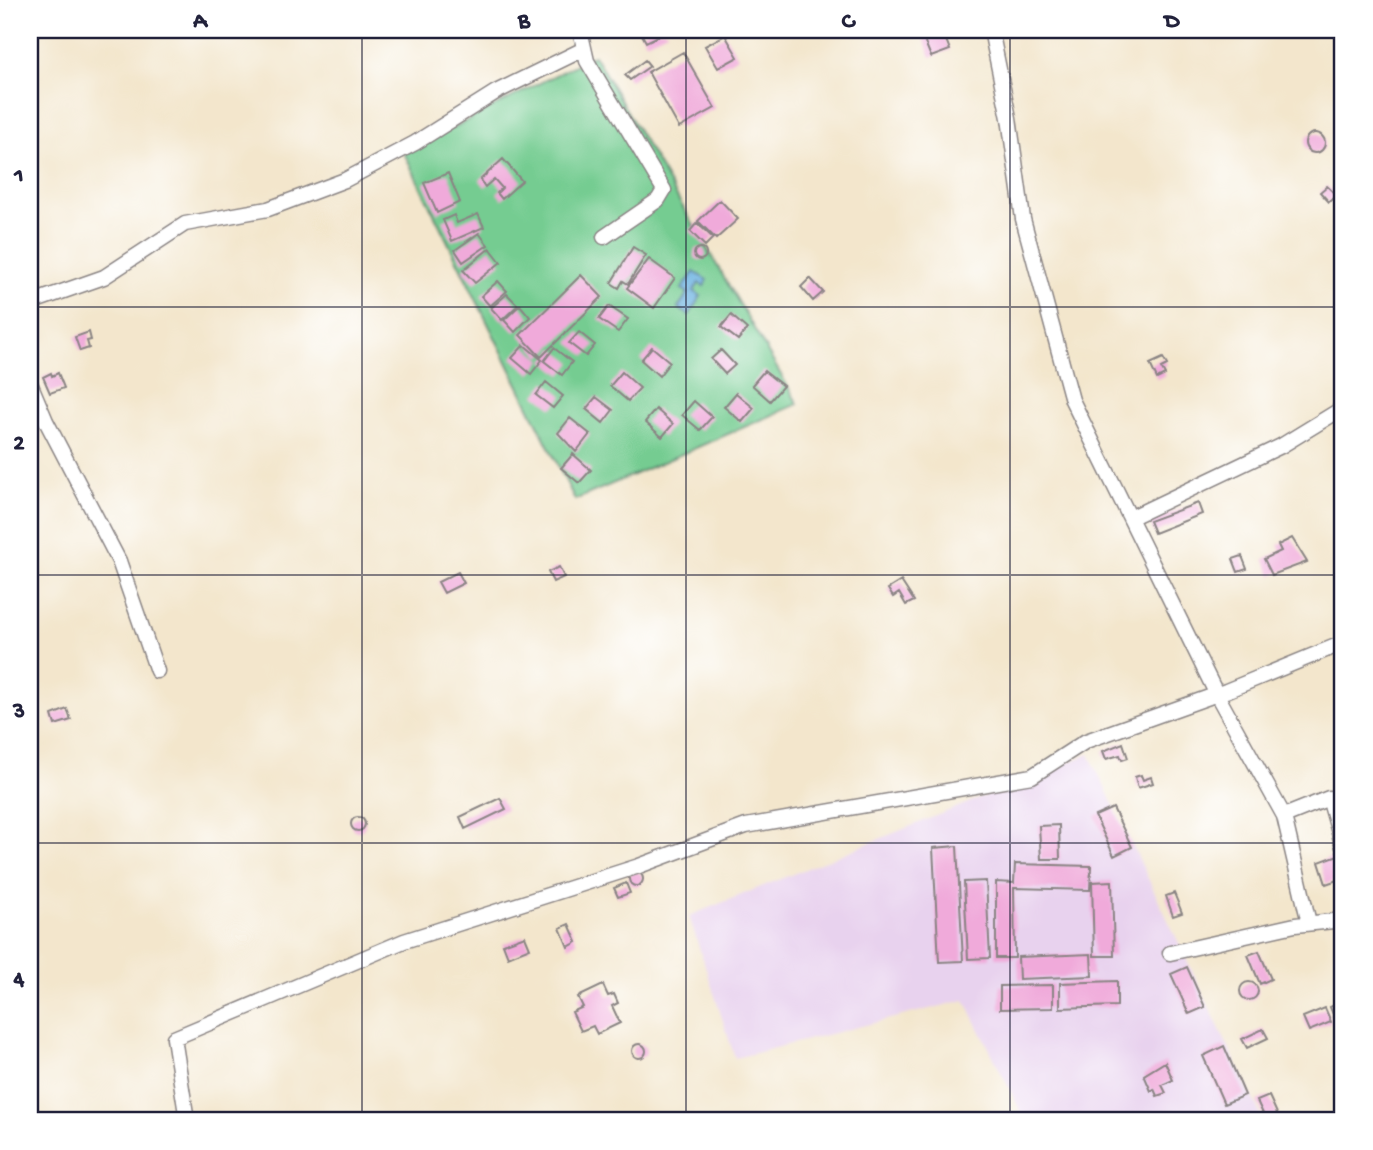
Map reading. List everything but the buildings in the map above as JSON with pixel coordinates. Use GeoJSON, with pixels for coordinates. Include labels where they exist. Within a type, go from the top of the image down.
{"type":"FeatureCollection","features":[{"type":"Feature","properties":{"kind":"street"},"geometry":{"type":"LineString","coordinates":[[580,30],[584,49],[599,82],[664,190],[658,200],[604,237]]}},
{"type":"Feature","properties":{"kind":"street"},"geometry":{"type":"LineString","coordinates":[[991,30],[1009,118],[1023,219],[1045,310],[1072,401],[1217,695],[1284,816],[1308,923]]}},
{"type":"Feature","properties":{"kind":"street"},"geometry":{"type":"LineString","coordinates":[[30,303],[104,277],[185,224],[268,209],[345,180],[415,143],[487,96],[584,49]]}},
{"type":"Feature","properties":{"kind":"street"},"geometry":{"type":"LineString","coordinates":[[30,383],[119,561],[157,671]]}},
{"type":"Feature","properties":{"kind":"street"},"geometry":{"type":"LineString","coordinates":[[1130,518],[1280,446],[1343,408]]}},
{"type":"Feature","properties":{"kind":"street"},"geometry":{"type":"LineString","coordinates":[[187,1120],[174,1038],[404,941],[639,866],[746,826],[1032,776],[1086,741],[1217,695],[1343,643]]}},
{"type":"Feature","properties":{"kind":"street"},"geometry":{"type":"LineString","coordinates":[[1284,816],[1329,798],[1343,847]]}},
{"type":"Feature","properties":{"kind":"street"},"geometry":{"type":"LineString","coordinates":[[1170,953],[1308,923],[1343,920]]}},
{"type":"Feature","properties":{"kind":"shaded area"},"geometry":{"type":"Polygon","coordinates":[[[1089,754],[1263,1120],[1025,1120],[965,1000],[735,1058],[689,916],[1089,754]]]}},
{"type":"Feature","properties":{"kind":"green space"},"geometry":{"type":"Polygon","coordinates":[[[594,55],[798,404],[575,500],[404,153],[594,55]]]}},
{"type":"Feature","properties":{"kind":"water"},"geometry":{"type":"Polygon","coordinates":[[[694,272],[707,280],[704,286],[699,283],[694,291],[701,296],[689,315],[678,308],[688,293],[682,289],[694,272]]]}}]}
